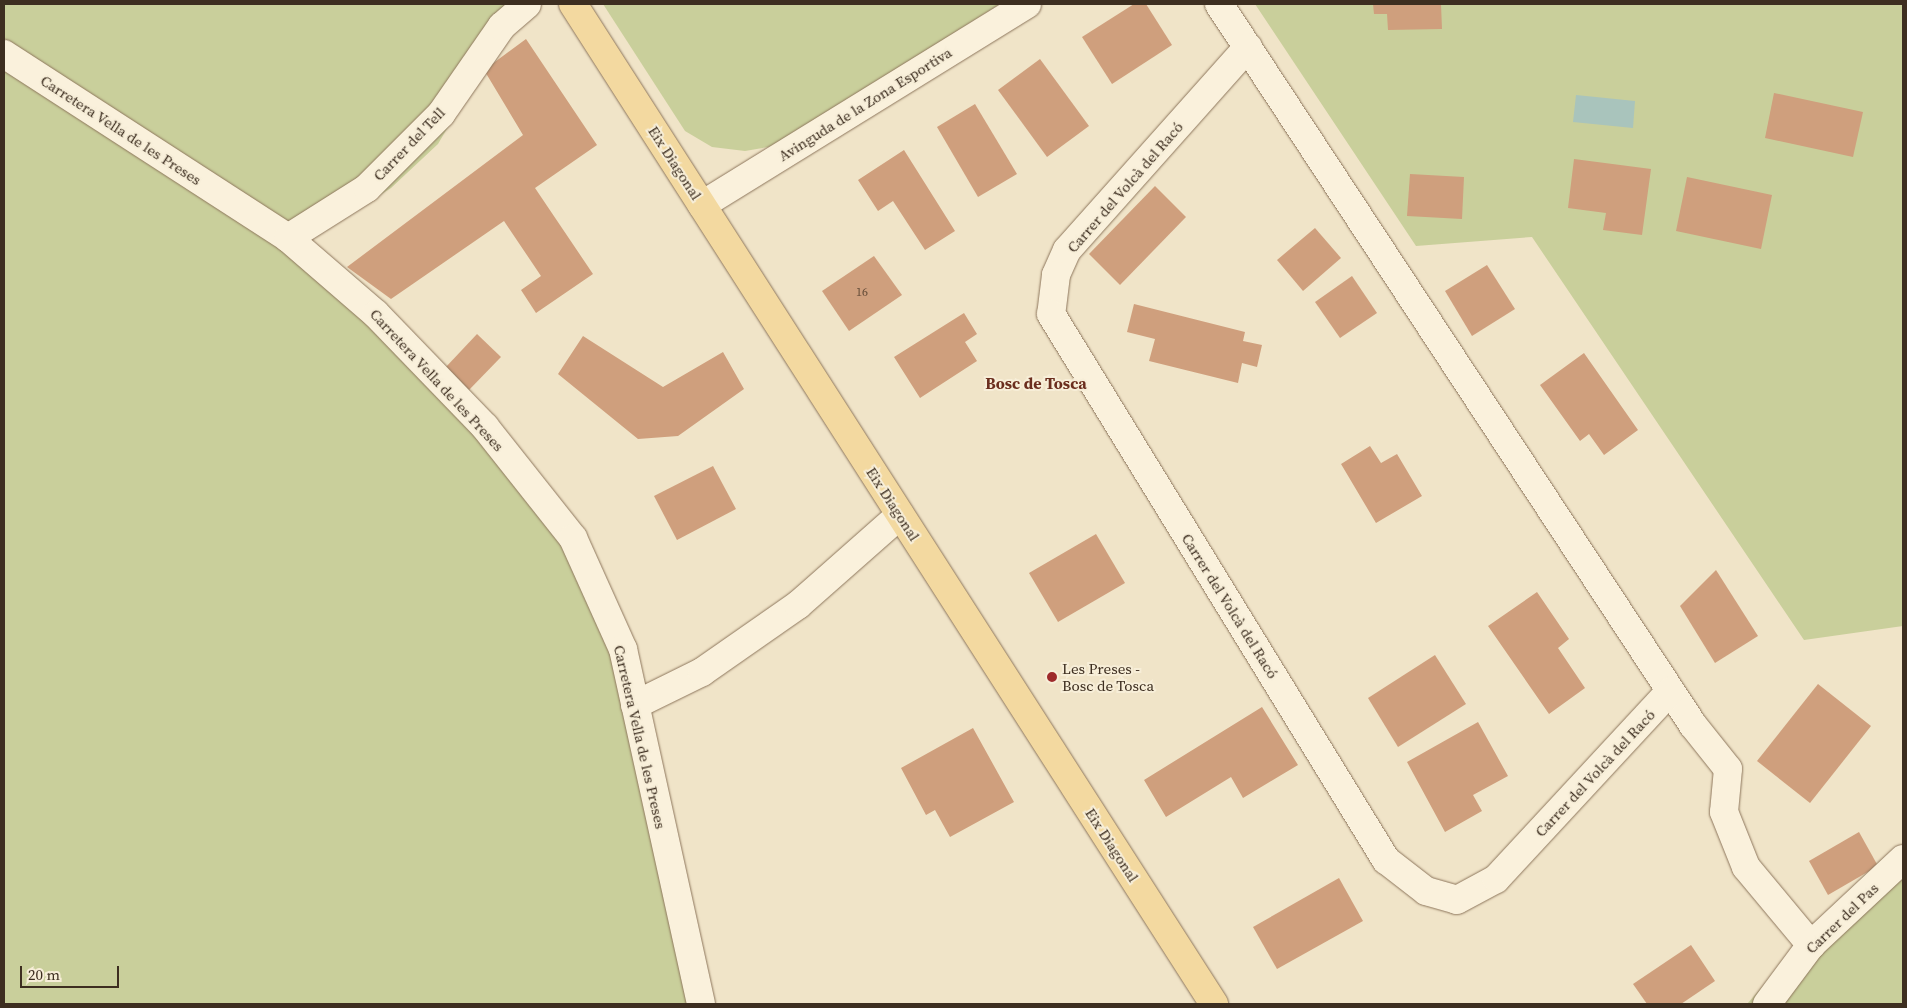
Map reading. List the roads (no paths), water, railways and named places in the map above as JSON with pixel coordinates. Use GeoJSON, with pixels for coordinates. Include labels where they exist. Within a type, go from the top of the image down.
{"type":"FeatureCollection","features":[{"type":"Feature","properties":{"kind":"main road","name":"Eix Diagonal"},"geometry":{"type":"LineString","coordinates":[[573,4],[1214,1004]]}},
{"type":"Feature","properties":{"kind":"street","name":"Carrer del Tell"},"geometry":{"type":"LineString","coordinates":[[288,238],[367,188],[441,114],[502,26],[527,4]]}},
{"type":"Feature","properties":{"kind":"street","name":"Avinguda de la Zona Esportiva"},"geometry":{"type":"LineString","coordinates":[[702,205],[1027,4]]}},
{"type":"Feature","properties":{"kind":"street"},"geometry":{"type":"LineString","coordinates":[[1219,4],[1670,691],[1728,769],[1724,812],[1746,867],[1811,945]]}},
{"type":"Feature","properties":{"kind":"street","name":"Carrer del Volcà del Racó"},"geometry":{"type":"LineString","coordinates":[[1248,47],[1067,250],[1056,275],[1051,314],[1386,860],[1426,891],[1457,900],[1496,879],[1670,691]]}},
{"type":"Feature","properties":{"kind":"street","name":"Carretera Vella de les Preses"},"geometry":{"type":"LineString","coordinates":[[4,54],[288,238],[376,314],[485,427],[573,538],[623,649],[701,1004]]}},
{"type":"Feature","properties":{"kind":"street"},"geometry":{"type":"LineString","coordinates":[[635,705],[702,672],[798,605],[900,515]]}},
{"type":"Feature","properties":{"kind":"street","name":"Carrer del Pas"},"geometry":{"type":"LineString","coordinates":[[1767,1004],[1811,945],[1903,858]]}},
{"type":"Feature","properties":{"kind":"water"},"geometry":{"type":"Polygon","coordinates":[[[1576,95],[1635,101],[1633,128],[1573,122],[1576,95]]]}},
{"type":"Feature","properties":{"kind":"place","name":"Les Preses - Bosc de Tosca"},"geometry":{"type":"Point","coordinates":[1052,677]}},
{"type":"Feature","properties":{"kind":"district","name":"Bosc de Tosca"},"geometry":{"type":"Point","coordinates":[1036,383]}}]}
